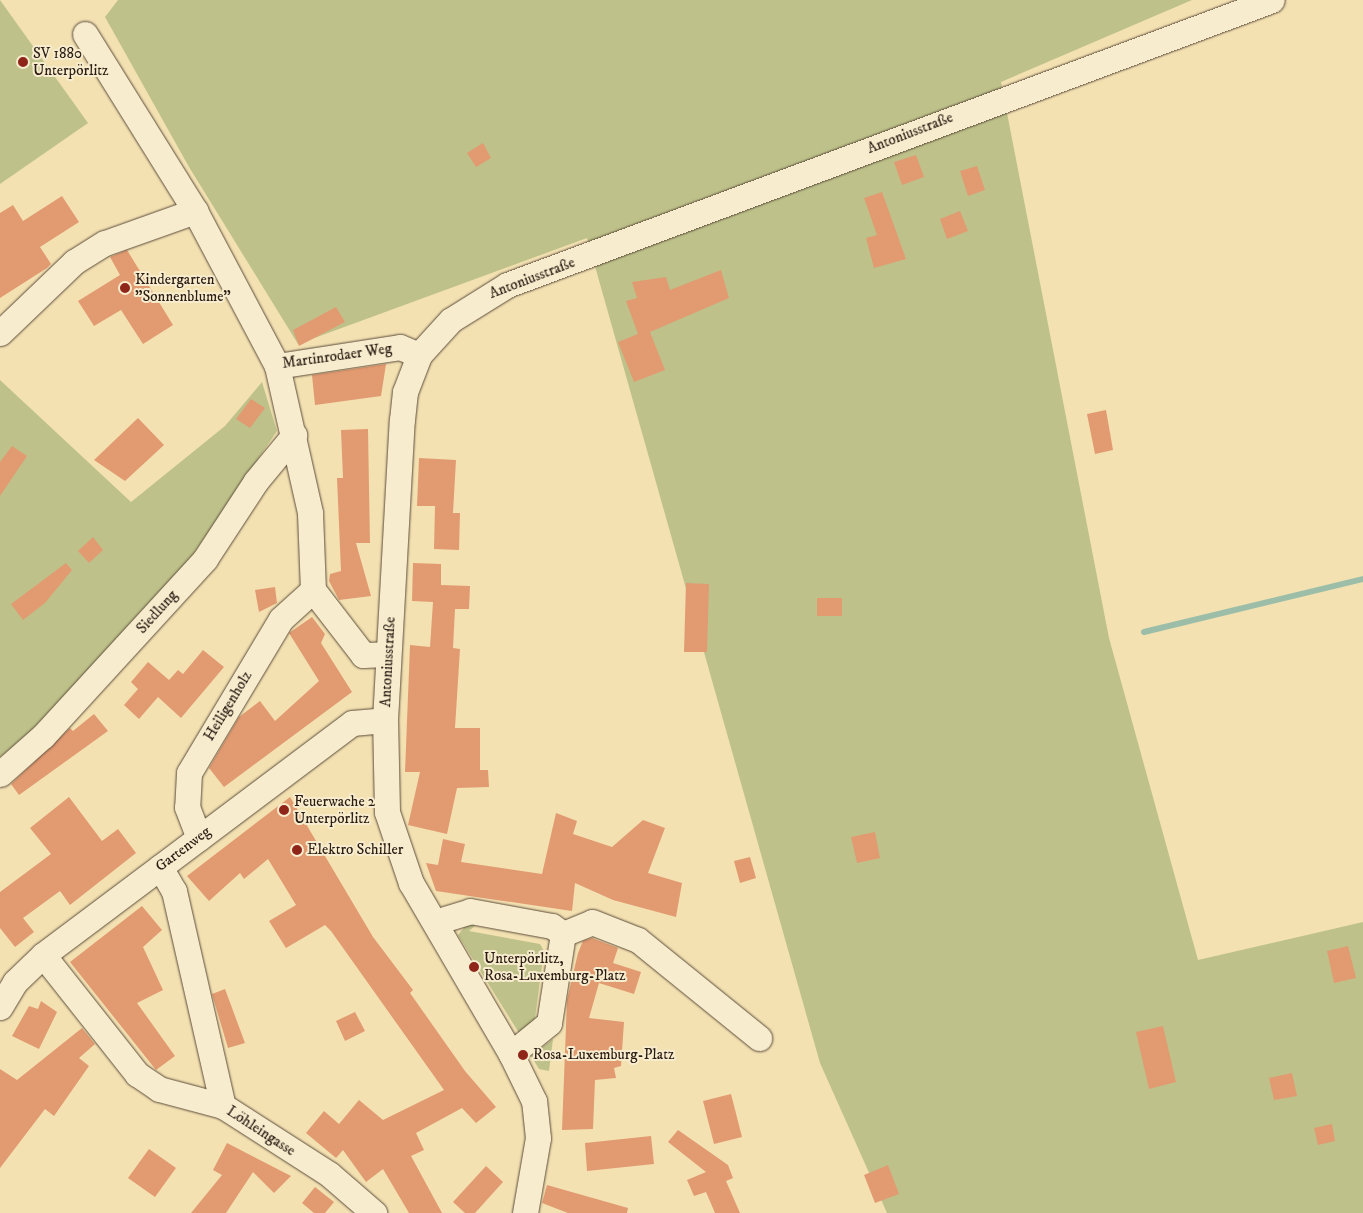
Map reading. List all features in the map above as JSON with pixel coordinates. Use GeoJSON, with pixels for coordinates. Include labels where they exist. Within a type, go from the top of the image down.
{"type":"FeatureCollection","features":[{"type":"Feature","properties":{"kind":"street","name":"Antoniusstraße"},"geometry":{"type":"LineString","coordinates":[[385,720],[404,401],[419,355],[451,320],[507,284],[1006,97],[1272,0]]}},
{"type":"Feature","properties":{"kind":"street","name":"Martinrodaer Weg"},"geometry":{"type":"LineString","coordinates":[[85,34],[195,211],[277,366],[400,347],[419,355]]}},
{"type":"Feature","properties":{"kind":"street"},"geometry":{"type":"LineString","coordinates":[[0,333],[74,262],[105,243],[195,211]]}},
{"type":"Feature","properties":{"kind":"street"},"geometry":{"type":"LineString","coordinates":[[277,366],[310,513],[313,590],[363,655],[388,654]]}},
{"type":"Feature","properties":{"kind":"street","name":"Siedlung"},"geometry":{"type":"LineString","coordinates":[[0,774],[43,736],[205,559],[256,481],[294,435]]}},
{"type":"Feature","properties":{"kind":"street","name":"Heiligenholz"},"geometry":{"type":"LineString","coordinates":[[199,838],[186,807],[189,773],[281,619],[313,590]]}},
{"type":"Feature","properties":{"kind":"street"},"geometry":{"type":"LineString","coordinates":[[385,720],[387,812],[392,836],[411,883],[511,1054],[534,1101],[538,1138],[525,1213]]}},
{"type":"Feature","properties":{"kind":"street","name":"Gartenweg"},"geometry":{"type":"LineString","coordinates":[[0,1007],[15,982],[43,955],[160,867],[352,724],[385,720]]}},
{"type":"Feature","properties":{"kind":"street"},"geometry":{"type":"LineString","coordinates":[[160,867],[174,891],[223,1106]]}},
{"type":"Feature","properties":{"kind":"street"},"geometry":{"type":"LineString","coordinates":[[440,931],[470,911],[552,926],[563,934]]}},
{"type":"Feature","properties":{"kind":"street"},"geometry":{"type":"LineString","coordinates":[[563,934],[592,922],[638,940],[759,1038]]}},
{"type":"Feature","properties":{"kind":"street"},"geometry":{"type":"LineString","coordinates":[[511,1054],[548,1023],[563,934]]}},
{"type":"Feature","properties":{"kind":"street","name":"Löhleingasse"},"geometry":{"type":"LineString","coordinates":[[43,955],[137,1074],[159,1089],[223,1106],[329,1174],[374,1213]]}},
{"type":"Feature","properties":{"kind":"green space","name":"SV 1880 Unterpörlitz"},"geometry":{"type":"Polygon","coordinates":[[[0,0],[88,123],[0,184],[0,0]]]}},
{"type":"Feature","properties":{"kind":"green space"},"geometry":{"type":"Polygon","coordinates":[[[118,0],[1192,0],[1001,82],[1109,638],[1198,960],[1363,922],[1363,1213],[887,1213],[820,1063],[587,238],[298,344],[189,167],[105,17],[118,0]]]}},
{"type":"Feature","properties":{"kind":"green space"},"geometry":{"type":"Polygon","coordinates":[[[0,380],[131,502],[225,426],[262,382],[277,431],[192,556],[33,731],[0,757],[0,380]]]}},
{"type":"Feature","properties":{"kind":"green space"},"geometry":{"type":"Polygon","coordinates":[[[471,919],[482,920],[469,931],[540,944],[544,951],[534,1026],[519,1033],[458,935],[471,919]]]}},
{"type":"Feature","properties":{"kind":"green space"},"geometry":{"type":"Polygon","coordinates":[[[553,1039],[549,1071],[539,1069],[531,1056],[553,1039]]]}},
{"type":"Feature","properties":{"kind":"building"},"geometry":{"type":"Polygon","coordinates":[[[483,143],[491,158],[476,167],[467,153],[483,143]]]}},
{"type":"Feature","properties":{"kind":"building"},"geometry":{"type":"Polygon","coordinates":[[[916,155],[924,177],[902,185],[894,162],[916,155]]]}},
{"type":"Feature","properties":{"kind":"building"},"geometry":{"type":"Polygon","coordinates":[[[977,166],[985,190],[968,196],[960,171],[977,166]]]}},
{"type":"Feature","properties":{"kind":"building"},"geometry":{"type":"Polygon","coordinates":[[[882,192],[906,259],[874,268],[866,238],[877,235],[864,198],[882,192]]]}},
{"type":"Feature","properties":{"kind":"building"},"geometry":{"type":"Polygon","coordinates":[[[62,196],[79,222],[40,247],[51,264],[47,268],[0,298],[0,213],[13,205],[23,221],[62,196]]]}},
{"type":"Feature","properties":{"kind":"building"},"geometry":{"type":"Polygon","coordinates":[[[960,211],[968,231],[947,239],[940,219],[960,211]]]}},
{"type":"Feature","properties":{"kind":"building","name":"Kindergarten \"Sonnenblume\""},"geometry":{"type":"Polygon","coordinates":[[[127,250],[173,325],[143,344],[121,310],[94,326],[78,301],[120,275],[110,257],[127,250]]]}},
{"type":"Feature","properties":{"kind":"building"},"geometry":{"type":"Polygon","coordinates":[[[721,270],[729,298],[650,332],[665,370],[634,382],[618,342],[638,334],[626,301],[637,298],[632,282],[666,277],[670,290],[721,270]]]}},
{"type":"Feature","properties":{"kind":"building"},"geometry":{"type":"Polygon","coordinates":[[[336,307],[345,322],[299,346],[293,330],[336,307]]]}},
{"type":"Feature","properties":{"kind":"building"},"geometry":{"type":"Polygon","coordinates":[[[386,364],[381,396],[315,405],[312,375],[386,364]]]}},
{"type":"Feature","properties":{"kind":"building"},"geometry":{"type":"Polygon","coordinates":[[[251,399],[265,408],[250,428],[236,419],[251,399]]]}},
{"type":"Feature","properties":{"kind":"building"},"geometry":{"type":"Polygon","coordinates":[[[1106,410],[1113,450],[1095,454],[1087,414],[1106,410]]]}},
{"type":"Feature","properties":{"kind":"building"},"geometry":{"type":"Polygon","coordinates":[[[138,418],[164,445],[125,481],[94,460],[138,418]]]}},
{"type":"Feature","properties":{"kind":"building"},"geometry":{"type":"Polygon","coordinates":[[[368,429],[370,543],[356,543],[371,596],[339,600],[329,581],[330,574],[341,571],[337,478],[343,478],[341,430],[368,429]]]}},
{"type":"Feature","properties":{"kind":"building"},"geometry":{"type":"Polygon","coordinates":[[[12,446],[27,456],[0,496],[0,462],[12,446]]]}},
{"type":"Feature","properties":{"kind":"building"},"geometry":{"type":"Polygon","coordinates":[[[419,458],[456,460],[453,513],[460,513],[459,550],[434,549],[435,506],[417,506],[419,458]]]}},
{"type":"Feature","properties":{"kind":"building"},"geometry":{"type":"Polygon","coordinates":[[[93,537],[103,550],[89,563],[78,551],[93,537]]]}},
{"type":"Feature","properties":{"kind":"building"},"geometry":{"type":"Polygon","coordinates":[[[66,563],[72,570],[45,603],[23,620],[11,604],[66,563]]]}},
{"type":"Feature","properties":{"kind":"building"},"geometry":{"type":"Polygon","coordinates":[[[413,563],[441,564],[441,585],[470,586],[469,609],[455,609],[453,648],[460,649],[455,728],[480,728],[480,770],[488,770],[489,787],[457,788],[447,834],[408,825],[420,772],[405,772],[410,645],[430,647],[433,602],[412,601],[413,563]]]}},
{"type":"Feature","properties":{"kind":"building"},"geometry":{"type":"Polygon","coordinates":[[[686,583],[709,584],[707,652],[684,652],[686,583]]]}},
{"type":"Feature","properties":{"kind":"building"},"geometry":{"type":"Polygon","coordinates":[[[275,587],[277,603],[259,612],[255,590],[275,587]]]}},
{"type":"Feature","properties":{"kind":"building"},"geometry":{"type":"Polygon","coordinates":[[[817,598],[842,598],[842,616],[817,616],[817,598]]]}},
{"type":"Feature","properties":{"kind":"building"},"geometry":{"type":"Polygon","coordinates":[[[312,617],[325,634],[321,643],[352,692],[224,787],[209,768],[239,717],[260,701],[275,721],[319,681],[289,633],[312,617]]]}},
{"type":"Feature","properties":{"kind":"building"},"geometry":{"type":"Polygon","coordinates":[[[203,650],[224,667],[181,718],[158,697],[139,719],[124,705],[138,689],[131,682],[148,662],[169,680],[178,670],[183,674],[203,650]]]}},
{"type":"Feature","properties":{"kind":"building"},"geometry":{"type":"Polygon","coordinates":[[[94,714],[108,731],[19,795],[11,784],[70,728],[73,731],[94,714]]]}},
{"type":"Feature","properties":{"kind":"building"},"geometry":{"type":"Polygon","coordinates":[[[69,797],[102,841],[118,829],[136,853],[70,905],[60,891],[23,918],[34,932],[15,947],[0,928],[0,892],[51,854],[30,828],[69,797]]]}},
{"type":"Feature","properties":{"kind":"building"},"geometry":{"type":"Polygon","coordinates":[[[290,797],[373,937],[413,990],[410,993],[465,1071],[496,1107],[476,1123],[462,1108],[416,1133],[424,1150],[411,1156],[442,1213],[409,1213],[383,1169],[366,1182],[343,1150],[336,1158],[306,1133],[324,1111],[339,1124],[359,1100],[383,1120],[444,1090],[331,931],[325,925],[286,948],[269,921],[296,905],[268,859],[244,879],[240,873],[209,901],[187,876],[290,797]]]}},
{"type":"Feature","properties":{"kind":"building"},"geometry":{"type":"Polygon","coordinates":[[[556,813],[577,821],[573,834],[612,847],[643,820],[665,828],[648,873],[682,883],[676,917],[613,900],[575,883],[572,911],[436,891],[426,863],[438,865],[443,839],[465,844],[461,862],[542,874],[556,813]]]}},
{"type":"Feature","properties":{"kind":"building"},"geometry":{"type":"Polygon","coordinates":[[[875,832],[880,858],[857,863],[851,837],[875,832]]]}},
{"type":"Feature","properties":{"kind":"building"},"geometry":{"type":"Polygon","coordinates":[[[750,857],[756,878],[740,883],[734,861],[750,857]]]}},
{"type":"Feature","properties":{"kind":"building"},"geometry":{"type":"Polygon","coordinates":[[[142,906],[162,930],[143,947],[163,990],[137,1003],[175,1056],[156,1070],[70,962],[142,906]]]}},
{"type":"Feature","properties":{"kind":"building"},"geometry":{"type":"Polygon","coordinates":[[[592,938],[618,948],[613,963],[641,972],[634,994],[599,983],[589,1018],[624,1022],[621,1066],[614,1068],[616,1078],[595,1080],[593,1129],[562,1130],[567,1000],[578,953],[583,941],[592,938]]]}},
{"type":"Feature","properties":{"kind":"building"},"geometry":{"type":"Polygon","coordinates":[[[1348,946],[1356,978],[1334,983],[1327,951],[1348,946]]]}},
{"type":"Feature","properties":{"kind":"building"},"geometry":{"type":"Polygon","coordinates":[[[225,989],[245,1043],[228,1048],[212,994],[225,989]]]}},
{"type":"Feature","properties":{"kind":"building"},"geometry":{"type":"Polygon","coordinates":[[[41,1001],[57,1012],[39,1049],[12,1036],[29,1006],[38,1009],[41,1001]]]}},
{"type":"Feature","properties":{"kind":"building"},"geometry":{"type":"Polygon","coordinates":[[[355,1012],[365,1031],[345,1041],[336,1021],[355,1012]]]}},
{"type":"Feature","properties":{"kind":"building"},"geometry":{"type":"Polygon","coordinates":[[[1163,1026],[1176,1082],[1149,1089],[1136,1032],[1163,1026]]]}},
{"type":"Feature","properties":{"kind":"building"},"geometry":{"type":"Polygon","coordinates":[[[82,1028],[95,1044],[79,1058],[89,1066],[54,1116],[45,1109],[0,1168],[0,1069],[17,1080],[82,1028]]]}},
{"type":"Feature","properties":{"kind":"building"},"geometry":{"type":"Polygon","coordinates":[[[1292,1073],[1297,1096],[1274,1100],[1269,1078],[1292,1073]]]}},
{"type":"Feature","properties":{"kind":"building"},"geometry":{"type":"Polygon","coordinates":[[[731,1094],[742,1137],[714,1144],[703,1101],[731,1094]]]}},
{"type":"Feature","properties":{"kind":"building"},"geometry":{"type":"Polygon","coordinates":[[[1332,1124],[1335,1141],[1318,1145],[1314,1128],[1332,1124]]]}},
{"type":"Feature","properties":{"kind":"building"},"geometry":{"type":"Polygon","coordinates":[[[678,1130],[728,1165],[733,1178],[726,1181],[740,1213],[715,1213],[706,1192],[694,1196],[687,1180],[706,1172],[668,1142],[678,1130]]]}},
{"type":"Feature","properties":{"kind":"building"},"geometry":{"type":"Polygon","coordinates":[[[651,1136],[654,1164],[587,1171],[585,1143],[651,1136]]]}},
{"type":"Feature","properties":{"kind":"building"},"geometry":{"type":"Polygon","coordinates":[[[227,1143],[291,1176],[274,1193],[253,1172],[226,1213],[191,1213],[222,1175],[213,1170],[227,1143]]]}},
{"type":"Feature","properties":{"kind":"building"},"geometry":{"type":"Polygon","coordinates":[[[149,1149],[176,1168],[155,1197],[128,1178],[149,1149]]]}},
{"type":"Feature","properties":{"kind":"building"},"geometry":{"type":"Polygon","coordinates":[[[888,1165],[899,1194],[875,1203],[864,1175],[888,1165]]]}},
{"type":"Feature","properties":{"kind":"building"},"geometry":{"type":"Polygon","coordinates":[[[486,1166],[503,1182],[475,1213],[465,1213],[453,1202],[486,1166]]]}},
{"type":"Feature","properties":{"kind":"building"},"geometry":{"type":"Polygon","coordinates":[[[547,1185],[628,1208],[627,1213],[568,1213],[542,1203],[547,1185]]]}},
{"type":"Feature","properties":{"kind":"building"},"geometry":{"type":"Polygon","coordinates":[[[315,1187],[334,1202],[325,1213],[314,1213],[302,1203],[315,1187]]]}},
{"type":"Feature","properties":{"kind":"waterway"},"geometry":{"type":"LineString","coordinates":[[1144,632],[1363,579]]}},
{"type":"Feature","properties":{"kind":"place","name":"SV 1880 Unterpörlitz"},"geometry":{"type":"Point","coordinates":[23,62]}},
{"type":"Feature","properties":{"kind":"place","name":"Kindergarten \"Sonnenblume\""},"geometry":{"type":"Point","coordinates":[125,288]}},
{"type":"Feature","properties":{"kind":"place","name":"Feuerwache 2 Unterpörlitz"},"geometry":{"type":"Point","coordinates":[284,810]}},
{"type":"Feature","properties":{"kind":"place","name":"Elektro Schiller"},"geometry":{"type":"Point","coordinates":[297,850]}},
{"type":"Feature","properties":{"kind":"place","name":"Unterpörlitz, Rosa-Luxemburg-Platz"},"geometry":{"type":"Point","coordinates":[474,967]}},
{"type":"Feature","properties":{"kind":"place","name":"Rosa-Luxemburg-Platz"},"geometry":{"type":"Point","coordinates":[523,1055]}}]}
